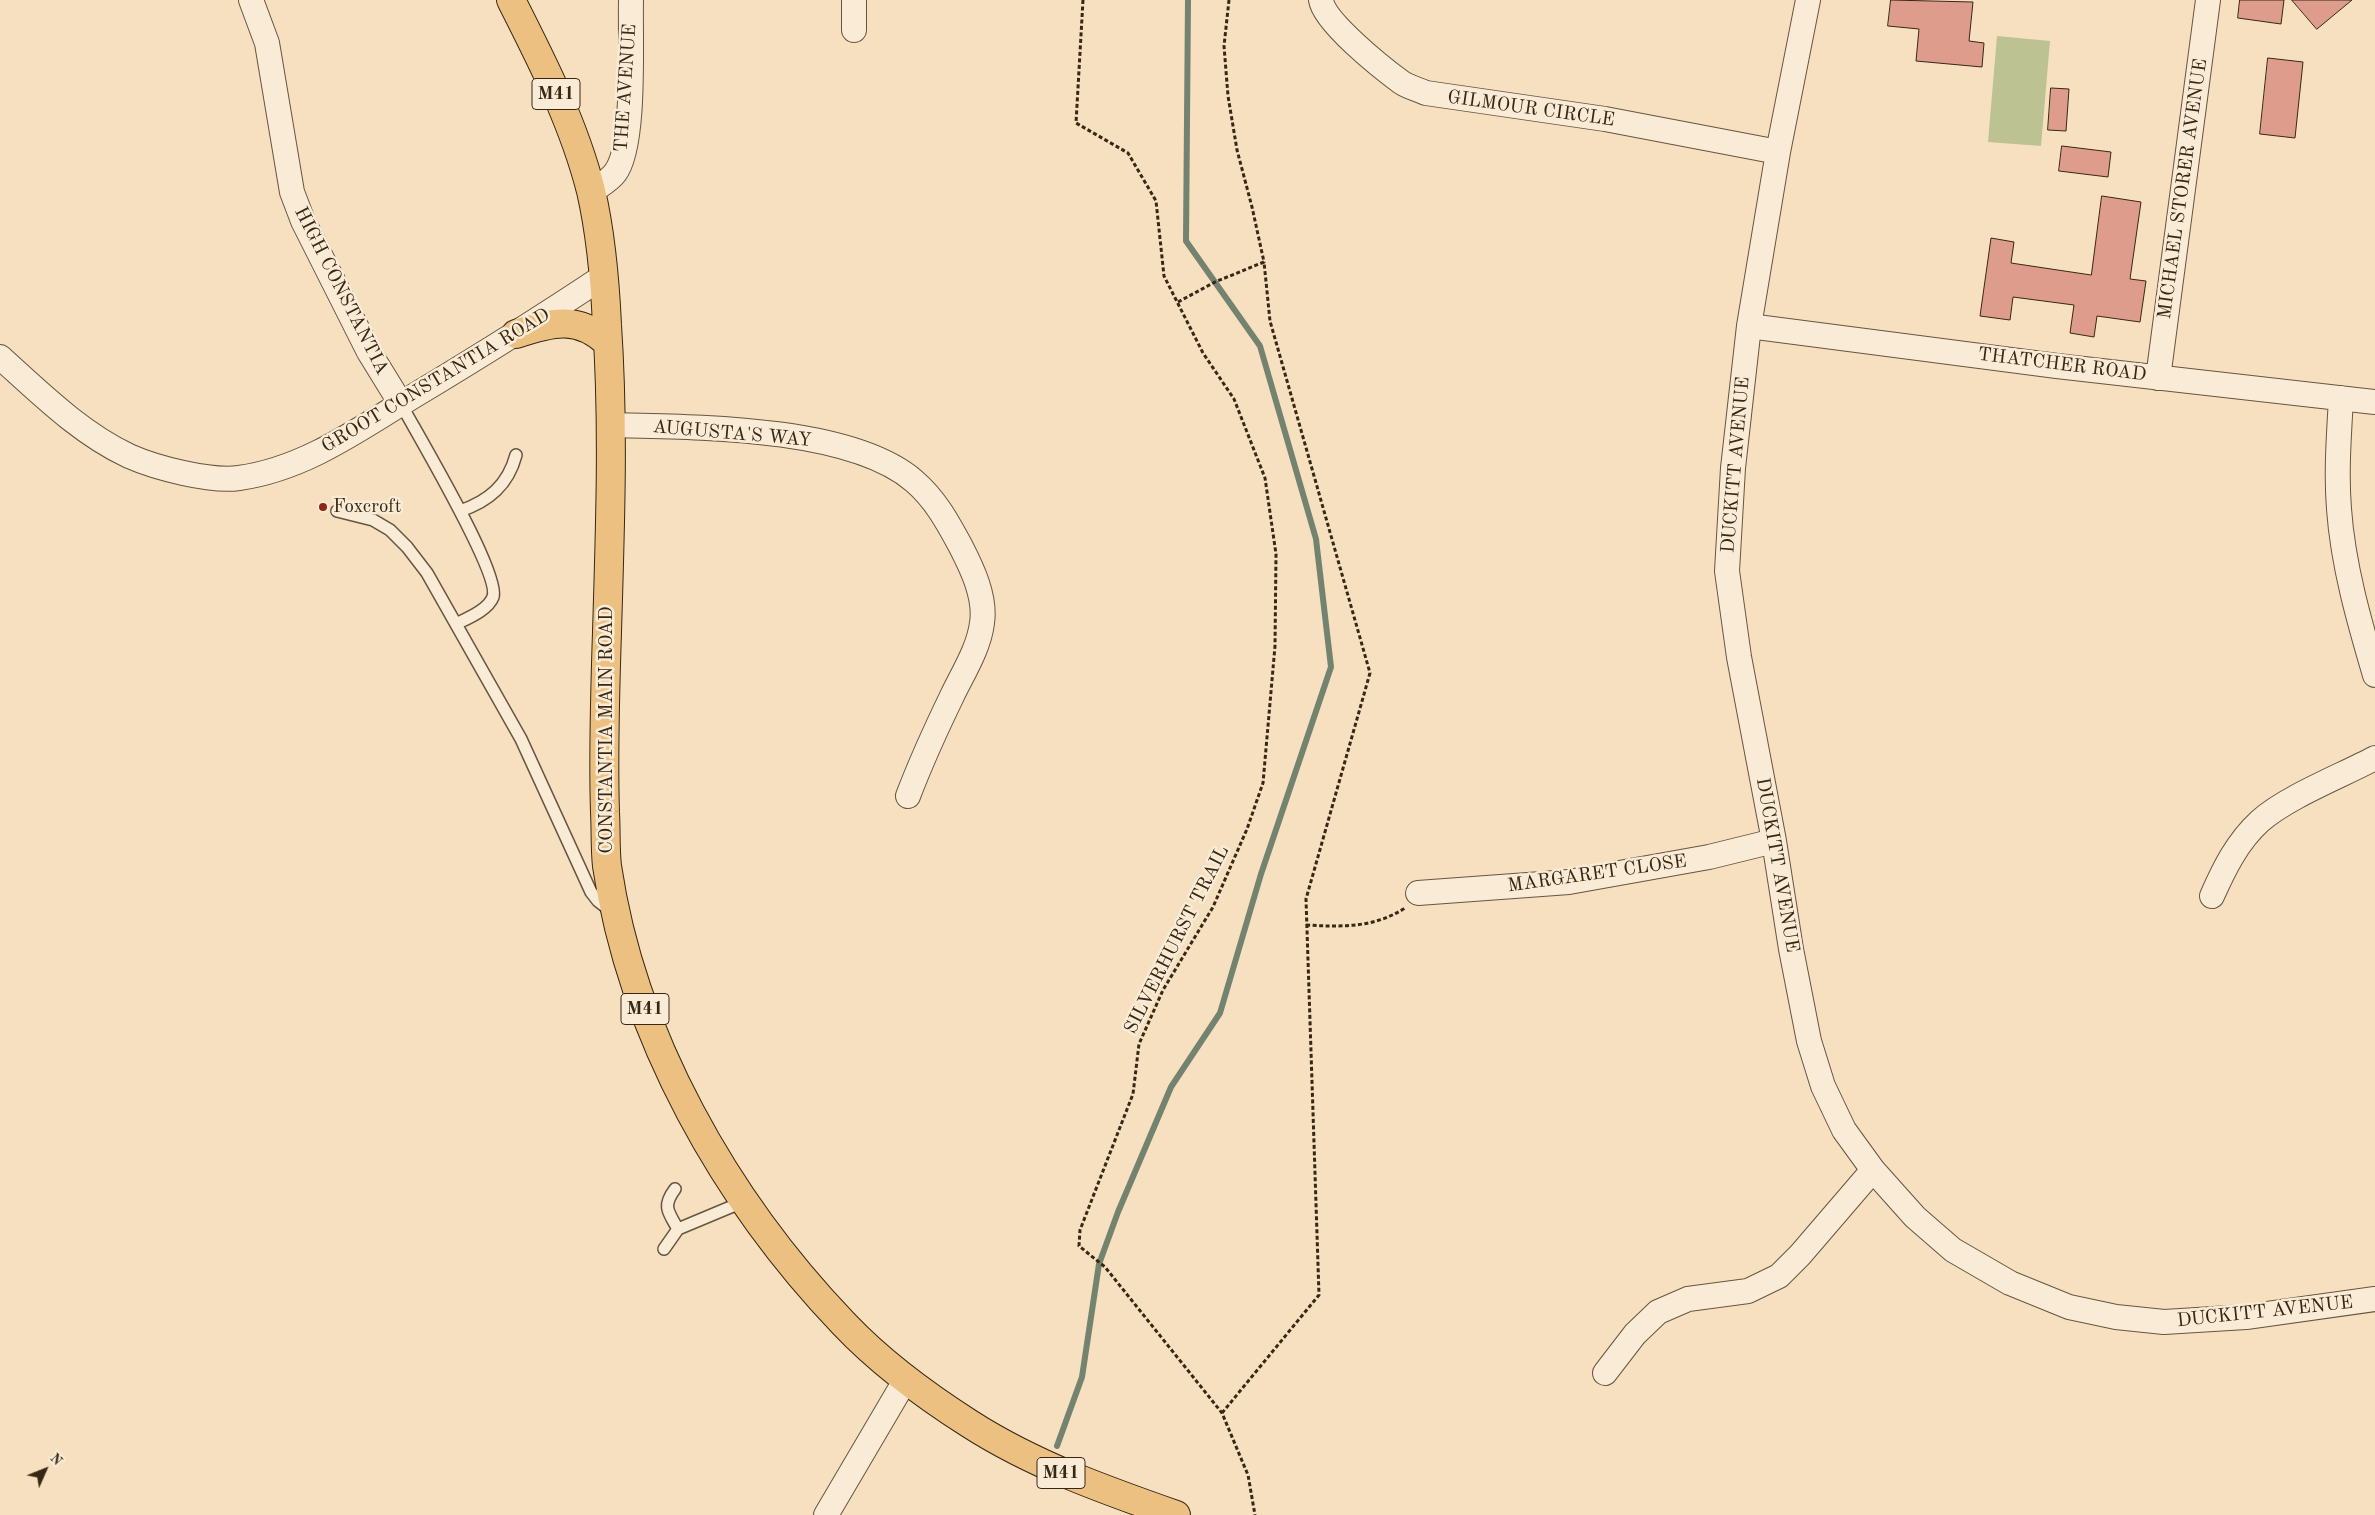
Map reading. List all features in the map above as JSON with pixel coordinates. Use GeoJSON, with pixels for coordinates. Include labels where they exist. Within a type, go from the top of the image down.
{"type":"FeatureCollection","features":[{"type":"Feature","properties":{"kind":"main road","name":"CONSTANTIA MAIN ROAD"},"geometry":{"type":"LineString","coordinates":[[511,0],[548,72],[577,149],[591,192],[604,276],[611,425],[603,754],[607,864],[629,965],[663,1055],[707,1141],[756,1220],[794,1269],[847,1327],[906,1379],[971,1425],[1016,1451],[1100,1488],[1176,1515]]}},
{"type":"Feature","properties":{"kind":"main road"},"geometry":{"type":"LineString","coordinates":[[516,334],[546,324],[569,323],[588,329],[608,343]]}},
{"type":"Feature","properties":{"kind":"street","name":"HIGH CONSTANTIA"},"geometry":{"type":"LineString","coordinates":[[251,0],[266,43],[274,74],[292,192],[303,221],[356,327],[400,404]]}},
{"type":"Feature","properties":{"kind":"street","name":"THE AVENUE"},"geometry":{"type":"LineString","coordinates":[[591,192],[616,173],[623,158],[628,114],[631,0]]}},
{"type":"Feature","properties":{"kind":"street"},"geometry":{"type":"LineString","coordinates":[[854,0],[854,30]]}},
{"type":"Feature","properties":{"kind":"street","name":"GILMOUR CIRCLE"},"geometry":{"type":"LineString","coordinates":[[1321,0],[1331,19],[1350,40],[1402,82],[1426,92],[1605,119],[1778,152]]}},
{"type":"Feature","properties":{"kind":"street","name":"DUCKITT AVENUE"},"geometry":{"type":"LineString","coordinates":[[1808,0],[1778,152],[1749,326],[1732,468],[1727,571],[1739,657],[1774,841],[1809,1042],[1823,1086],[1844,1130],[1873,1170],[1915,1217],[1954,1250],[2010,1283],[2069,1307],[2116,1317],[2164,1322],[2246,1317],[2375,1300]]}},
{"type":"Feature","properties":{"kind":"street","name":"MICHAEL STORER AVENUE"},"geometry":{"type":"LineString","coordinates":[[2158,378],[2208,0]]}},
{"type":"Feature","properties":{"kind":"street","name":"GROOT CONSTANTIA ROAD"},"geometry":{"type":"LineString","coordinates":[[0,358],[63,413],[102,441],[129,456],[158,467],[202,476],[238,478],[274,470],[328,449],[516,334],[604,276]]}},
{"type":"Feature","properties":{"kind":"street","name":"THATCHER ROAD"},"geometry":{"type":"LineString","coordinates":[[1749,326],[2158,378],[2375,402]]}},
{"type":"Feature","properties":{"kind":"street"},"geometry":{"type":"LineString","coordinates":[[2341,398],[2338,446],[2339,510],[2354,593],[2375,674]]}},
{"type":"Feature","properties":{"kind":"street","name":"AUGUSTA'S WAY"},"geometry":{"type":"LineString","coordinates":[[611,425],[721,429],[834,444],[888,465],[912,479],[935,502],[966,556],[984,609],[982,625],[973,653],[926,749],[908,796]]}},
{"type":"Feature","properties":{"kind":"street"},"geometry":{"type":"LineString","coordinates":[[2212,896],[2226,864],[2259,822],[2280,807],[2375,758]]}},
{"type":"Feature","properties":{"kind":"street","name":"MARGARET CLOSE"},"geometry":{"type":"LineString","coordinates":[[1418,894],[1568,882],[1709,858],[1774,841]]}},
{"type":"Feature","properties":{"kind":"street"},"geometry":{"type":"LineString","coordinates":[[1605,1373],[1635,1334],[1658,1312],[1688,1299],[1748,1291],[1779,1276],[1800,1255],[1873,1170]]}},
{"type":"Feature","properties":{"kind":"street"},"geometry":{"type":"LineString","coordinates":[[826,1515],[906,1379]]}},
{"type":"Feature","properties":{"kind":"lane"},"geometry":{"type":"LineString","coordinates":[[400,404],[460,511],[490,574],[493,597],[487,605],[456,624]]}},
{"type":"Feature","properties":{"kind":"lane"},"geometry":{"type":"LineString","coordinates":[[460,511],[485,500],[497,491],[507,479],[516,455]]}},
{"type":"Feature","properties":{"kind":"lane"},"geometry":{"type":"LineString","coordinates":[[337,511],[373,520],[407,547],[427,573],[521,739],[591,892],[598,902],[618,915]]}},
{"type":"Feature","properties":{"kind":"lane"},"geometry":{"type":"LineString","coordinates":[[675,1189],[668,1197],[667,1209],[678,1228]]}},
{"type":"Feature","properties":{"kind":"lane"},"geometry":{"type":"LineString","coordinates":[[664,1249],[678,1228],[745,1201]]}},
{"type":"Feature","properties":{"kind":"path","name":"SILVERHURST TRAIL"},"geometry":{"type":"LineString","coordinates":[[1083,0],[1076,123],[1128,153],[1156,201],[1164,276],[1203,354],[1234,399],[1265,478],[1276,554],[1274,646],[1263,783],[1247,829],[1213,907],[1164,990],[1139,1044],[1133,1094],[1080,1230],[1078,1246],[1105,1267],[1222,1413]]}},
{"type":"Feature","properties":{"kind":"path"},"geometry":{"type":"LineString","coordinates":[[1229,0],[1224,46],[1228,96],[1237,150],[1264,262],[1270,321],[1370,673],[1306,899],[1319,1295],[1222,1413],[1248,1475],[1255,1515]]}},
{"type":"Feature","properties":{"kind":"path"},"geometry":{"type":"LineString","coordinates":[[1178,302],[1215,282],[1264,262]]}},
{"type":"Feature","properties":{"kind":"path"},"geometry":{"type":"LineString","coordinates":[[1306,926],[1362,926],[1379,921],[1407,907],[1418,894]]}},
{"type":"Feature","properties":{"kind":"green space"},"geometry":{"type":"Polygon","coordinates":[[[1997,36],[2050,41],[2041,146],[1988,142],[1997,36]]]}},
{"type":"Feature","properties":{"kind":"building"},"geometry":{"type":"Polygon","coordinates":[[[1891,0],[1973,2],[1969,41],[1984,43],[1982,67],[1916,61],[1919,29],[1888,26],[1891,0]]]}},
{"type":"Feature","properties":{"kind":"building"},"geometry":{"type":"Polygon","coordinates":[[[2240,0],[2284,0],[2281,24],[2238,18],[2240,0]]]}},
{"type":"Feature","properties":{"kind":"building"},"geometry":{"type":"Polygon","coordinates":[[[2292,0],[2352,0],[2317,29],[2292,0]]]}},
{"type":"Feature","properties":{"kind":"building"},"geometry":{"type":"Polygon","coordinates":[[[2268,58],[2303,62],[2295,138],[2260,134],[2268,58]]]}},
{"type":"Feature","properties":{"kind":"building"},"geometry":{"type":"Polygon","coordinates":[[[2051,88],[2069,89],[2066,131],[2048,130],[2051,88]]]}},
{"type":"Feature","properties":{"kind":"building"},"geometry":{"type":"Polygon","coordinates":[[[2062,146],[2111,152],[2108,177],[2059,171],[2062,146]]]}},
{"type":"Feature","properties":{"kind":"building"},"geometry":{"type":"Polygon","coordinates":[[[2102,196],[2141,202],[2130,279],[2146,281],[2140,322],[2097,316],[2094,337],[2070,333],[2074,305],[2013,297],[2010,320],[1980,316],[1991,238],[2014,242],[2011,263],[2091,275],[2102,196]]]}},
{"type":"Feature","properties":{"kind":"waterway"},"geometry":{"type":"LineString","coordinates":[[1057,1446],[1082,1377],[1099,1264],[1118,1212],[1171,1087],[1220,1013],[1261,874],[1331,667],[1316,539],[1260,346],[1186,241],[1188,0]]}},
{"type":"Feature","properties":{"kind":"place","name":"Foxcroft"},"geometry":{"type":"Point","coordinates":[323,507]}}]}
